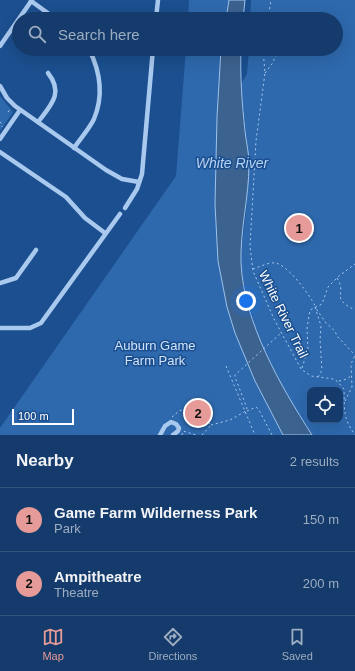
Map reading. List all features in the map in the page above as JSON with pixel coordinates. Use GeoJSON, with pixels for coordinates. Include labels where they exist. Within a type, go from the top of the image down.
{"type":"FeatureCollection","features":[{"type":"Feature","properties":{"kind":"street"},"geometry":{"type":"LineString","coordinates":[[23,12],[31,0],[47,12]]}},
{"type":"Feature","properties":{"kind":"street"},"geometry":{"type":"LineString","coordinates":[[157,12],[158,0]]}},
{"type":"Feature","properties":{"kind":"street"},"geometry":{"type":"LineString","coordinates":[[0,46],[12,28]]}},
{"type":"Feature","properties":{"kind":"street"},"geometry":{"type":"LineString","coordinates":[[74,148],[94,119],[99,98],[99,75],[92,56]]}},
{"type":"Feature","properties":{"kind":"street"},"geometry":{"type":"LineString","coordinates":[[125,208],[134,195],[142,174],[152,56]]}},
{"type":"Feature","properties":{"kind":"street"},"geometry":{"type":"LineString","coordinates":[[38,122],[55,97],[54,82],[48,73]]}},
{"type":"Feature","properties":{"kind":"street"},"geometry":{"type":"LineString","coordinates":[[0,86],[7,98],[14,105],[74,148],[122,179],[139,182]]}},
{"type":"Feature","properties":{"kind":"street"},"geometry":{"type":"LineString","coordinates":[[0,139],[20,110]]}},
{"type":"Feature","properties":{"kind":"street"},"geometry":{"type":"LineString","coordinates":[[0,152],[66,197],[85,218],[105,233]]}},
{"type":"Feature","properties":{"kind":"street"},"geometry":{"type":"LineString","coordinates":[[0,328],[30,328],[42,323],[120,214]]}},
{"type":"Feature","properties":{"kind":"street"},"geometry":{"type":"LineString","coordinates":[[0,283],[16,278],[36,250]]}},
{"type":"Feature","properties":{"kind":"street"},"geometry":{"type":"LineString","coordinates":[[160,435],[165,426],[171,422],[176,424],[179,428],[173,435]]}},
{"type":"Feature","properties":{"kind":"path"},"geometry":{"type":"LineString","coordinates":[[269,12],[271,0]]}},
{"type":"Feature","properties":{"kind":"path","name":"White River Trail"},"geometry":{"type":"LineString","coordinates":[[264,56],[265,73],[256,141],[250,246],[252,269],[281,333],[301,369],[311,376],[328,378],[338,382]]}},
{"type":"Feature","properties":{"kind":"path","name":"White River Trail"},"geometry":{"type":"LineString","coordinates":[[265,73],[276,56]]}},
{"type":"Feature","properties":{"kind":"path"},"geometry":{"type":"LineString","coordinates":[[8,112],[14,105]]}},
{"type":"Feature","properties":{"kind":"path"},"geometry":{"type":"LineString","coordinates":[[0,122],[2,124],[2,128]]}},
{"type":"Feature","properties":{"kind":"path"},"geometry":{"type":"LineString","coordinates":[[252,269],[272,263],[278,264],[299,282],[312,299],[321,326],[320,340],[322,370],[318,378]]}},
{"type":"Feature","properties":{"kind":"path"},"geometry":{"type":"LineString","coordinates":[[301,369],[308,349],[306,336],[310,310],[322,304],[326,290],[337,278],[355,264]]}},
{"type":"Feature","properties":{"kind":"path"},"geometry":{"type":"LineString","coordinates":[[337,278],[341,286],[341,301],[344,305],[355,310]]}},
{"type":"Feature","properties":{"kind":"path"},"geometry":{"type":"LineString","coordinates":[[315,307],[326,323],[335,331],[337,336],[355,355],[351,364],[351,390],[344,402]]}},
{"type":"Feature","properties":{"kind":"path"},"geometry":{"type":"LineString","coordinates":[[246,412],[246,406],[235,377],[237,372],[281,333]]}},
{"type":"Feature","properties":{"kind":"path"},"geometry":{"type":"LineString","coordinates":[[226,366],[255,435]]}},
{"type":"Feature","properties":{"kind":"path"},"geometry":{"type":"LineString","coordinates":[[352,374],[347,379],[338,382],[344,390],[345,416],[347,424],[355,435]]}},
{"type":"Feature","properties":{"kind":"path"},"geometry":{"type":"LineString","coordinates":[[171,422],[173,416],[179,411],[190,407],[192,410],[197,406]]}},
{"type":"Feature","properties":{"kind":"path"},"geometry":{"type":"LineString","coordinates":[[202,435],[211,426],[230,420],[256,408],[259,410],[272,435]]}},
{"type":"Feature","properties":{"kind":"path"},"geometry":{"type":"LineString","coordinates":[[205,419],[211,426]]}},
{"type":"Feature","properties":{"kind":"path"},"geometry":{"type":"LineString","coordinates":[[182,435],[183,431],[196,435]]}},
{"type":"Feature","properties":{"kind":"green space"},"geometry":{"type":"Polygon","coordinates":[[[189,0],[229,0],[227,12],[188,12],[189,0]]]}},
{"type":"Feature","properties":{"kind":"green space"},"geometry":{"type":"Polygon","coordinates":[[[251,0],[355,0],[355,435],[312,435],[290,402],[269,361],[256,329],[245,292],[241,264],[249,163],[241,84],[247,74],[248,56],[343,56],[343,12],[250,12],[251,0]]]}},
{"type":"Feature","properties":{"kind":"green space","name":"Auburn Game Farm Park"},"geometry":{"type":"Polygon","coordinates":[[[185,56],[221,56],[217,117],[215,204],[218,261],[227,307],[235,333],[255,381],[283,435],[0,435],[0,428],[176,176],[185,56]]]}},
{"type":"Feature","properties":{"kind":"green space"},"geometry":{"type":"Polygon","coordinates":[[[0,96],[13,112],[0,131],[0,96]]]}},
{"type":"Feature","properties":{"kind":"water"},"geometry":{"type":"Polygon","coordinates":[[[229,0],[245,0],[244,12],[227,12],[229,0]]]}},
{"type":"Feature","properties":{"kind":"water","name":"White River"},"geometry":{"type":"Polygon","coordinates":[[[221,56],[241,56],[242,100],[249,156],[248,189],[241,251],[244,286],[256,331],[266,353],[276,374],[312,435],[283,435],[255,381],[235,333],[227,307],[218,261],[215,204],[217,117],[221,56]]]}},
{"type":"Feature","properties":{"kind":"place","name":"Game Farm Wilderness Park"},"geometry":{"type":"Point","coordinates":[299,228]}},
{"type":"Feature","properties":{"kind":"place","name":"Ampitheatre"},"geometry":{"type":"Point","coordinates":[198,413]}}]}
